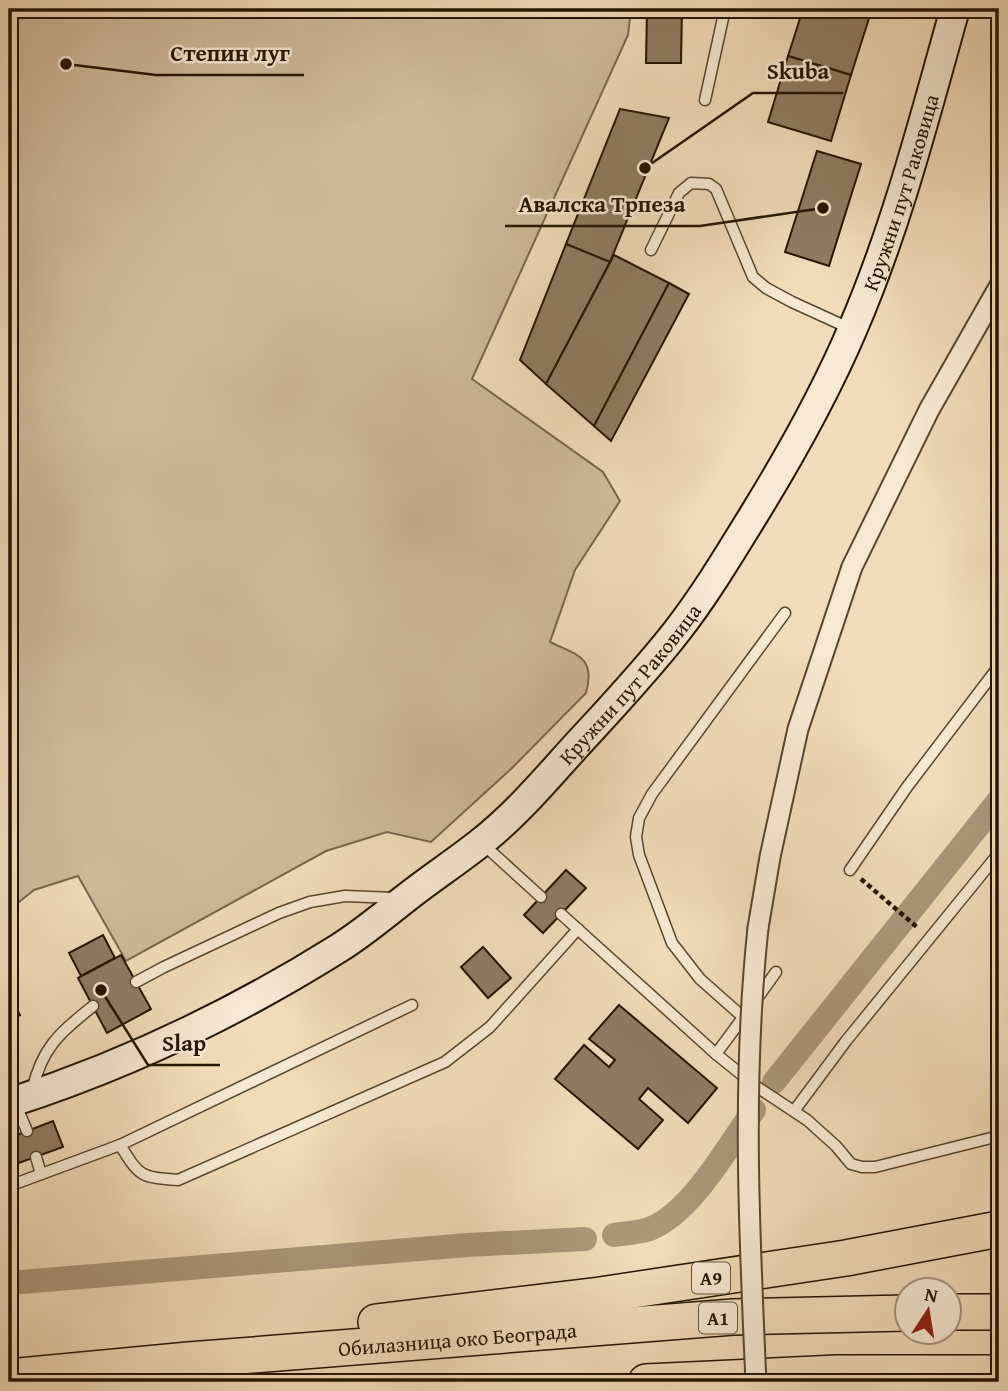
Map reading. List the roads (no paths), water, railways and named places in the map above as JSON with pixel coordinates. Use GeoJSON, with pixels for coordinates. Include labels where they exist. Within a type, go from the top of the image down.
{"type":"FeatureCollection","features":[{"type":"Feature","properties":{"kind":"highway","name":"A9"},"geometry":{"type":"LineString","coordinates":[[189,1360],[295,1334],[600,1295],[846,1258],[999,1230]]}},
{"type":"Feature","properties":{"kind":"highway"},"geometry":{"type":"LineString","coordinates":[[962,1312],[999,1312]]}},
{"type":"Feature","properties":{"kind":"highway","name":"Обилазница око Београда"},"geometry":{"type":"LineString","coordinates":[[9,1377],[733,1317],[892,1313]]}},
{"type":"Feature","properties":{"kind":"highway"},"geometry":{"type":"LineString","coordinates":[[646,1382],[837,1373],[999,1373]]}},
{"type":"Feature","properties":{"kind":"main road","name":"Кружни пут Раковица"},"geometry":{"type":"LineString","coordinates":[[18,1100],[89,1076],[185,1032],[342,946],[380,920],[481,842],[543,782],[678,630],[730,553],[788,458],[827,387],[853,329],[908,174],[955,9]]}},
{"type":"Feature","properties":{"kind":"street"},"geometry":{"type":"LineString","coordinates":[[756,1382],[747,1192],[748,1060],[758,928],[770,857],[798,729],[852,567],[929,410],[999,287]]}},
{"type":"Feature","properties":{"kind":"lane"},"geometry":{"type":"LineString","coordinates":[[705,100],[725,9]]}},
{"type":"Feature","properties":{"kind":"lane"},"geometry":{"type":"LineString","coordinates":[[651,250],[679,193],[691,183],[709,184],[716,189],[753,276],[766,288],[792,302],[853,329]]}},
{"type":"Feature","properties":{"kind":"lane"},"geometry":{"type":"LineString","coordinates":[[744,1017],[700,979],[672,943],[639,855],[636,837],[639,818],[652,794],[785,613]]}},
{"type":"Feature","properties":{"kind":"lane"},"geometry":{"type":"LineString","coordinates":[[850,870],[907,788],[999,666]]}},
{"type":"Feature","properties":{"kind":"lane"},"geometry":{"type":"LineString","coordinates":[[481,842],[541,897]]}},
{"type":"Feature","properties":{"kind":"lane"},"geometry":{"type":"LineString","coordinates":[[794,1111],[846,1041],[999,853]]}},
{"type":"Feature","properties":{"kind":"lane"},"geometry":{"type":"LineString","coordinates":[[136,982],[222,940],[310,902],[345,896],[405,899]]}},
{"type":"Feature","properties":{"kind":"lane"},"geometry":{"type":"LineString","coordinates":[[561,914],[716,1054],[757,1087],[794,1111],[836,1146],[851,1164],[875,1167],[999,1136]]}},
{"type":"Feature","properties":{"kind":"lane"},"geometry":{"type":"LineString","coordinates":[[120,1145],[135,1169],[148,1178],[178,1180],[445,1062],[489,1027],[578,929]]}},
{"type":"Feature","properties":{"kind":"lane"},"geometry":{"type":"LineString","coordinates":[[716,1054],[776,972]]}},
{"type":"Feature","properties":{"kind":"lane"},"geometry":{"type":"LineString","coordinates":[[9,1186],[120,1145],[412,1005]]}},
{"type":"Feature","properties":{"kind":"lane"},"geometry":{"type":"LineString","coordinates":[[27,1131],[18,1100],[41,1059],[60,1033],[93,1006]]}},
{"type":"Feature","properties":{"kind":"lane"},"geometry":{"type":"LineString","coordinates":[[36,1157],[41,1174]]}},
{"type":"Feature","properties":{"kind":"waterway"},"geometry":{"type":"LineString","coordinates":[[774,1082],[999,800]]}},
{"type":"Feature","properties":{"kind":"waterway"},"geometry":{"type":"LineString","coordinates":[[614,1235],[652,1228],[682,1207],[709,1176],[754,1110]]}},
{"type":"Feature","properties":{"kind":"waterway"},"geometry":{"type":"LineString","coordinates":[[9,1283],[468,1245],[585,1239]]}},
{"type":"Feature","properties":{"kind":"place","name":"Степин луг"},"geometry":{"type":"Point","coordinates":[66,64]}},
{"type":"Feature","properties":{"kind":"place","name":"Skuba"},"geometry":{"type":"Point","coordinates":[645,168]}},
{"type":"Feature","properties":{"kind":"place","name":"Авалска Трпеза"},"geometry":{"type":"Point","coordinates":[823,208]}},
{"type":"Feature","properties":{"kind":"place","name":"Slap"},"geometry":{"type":"Point","coordinates":[101,990]}}]}
